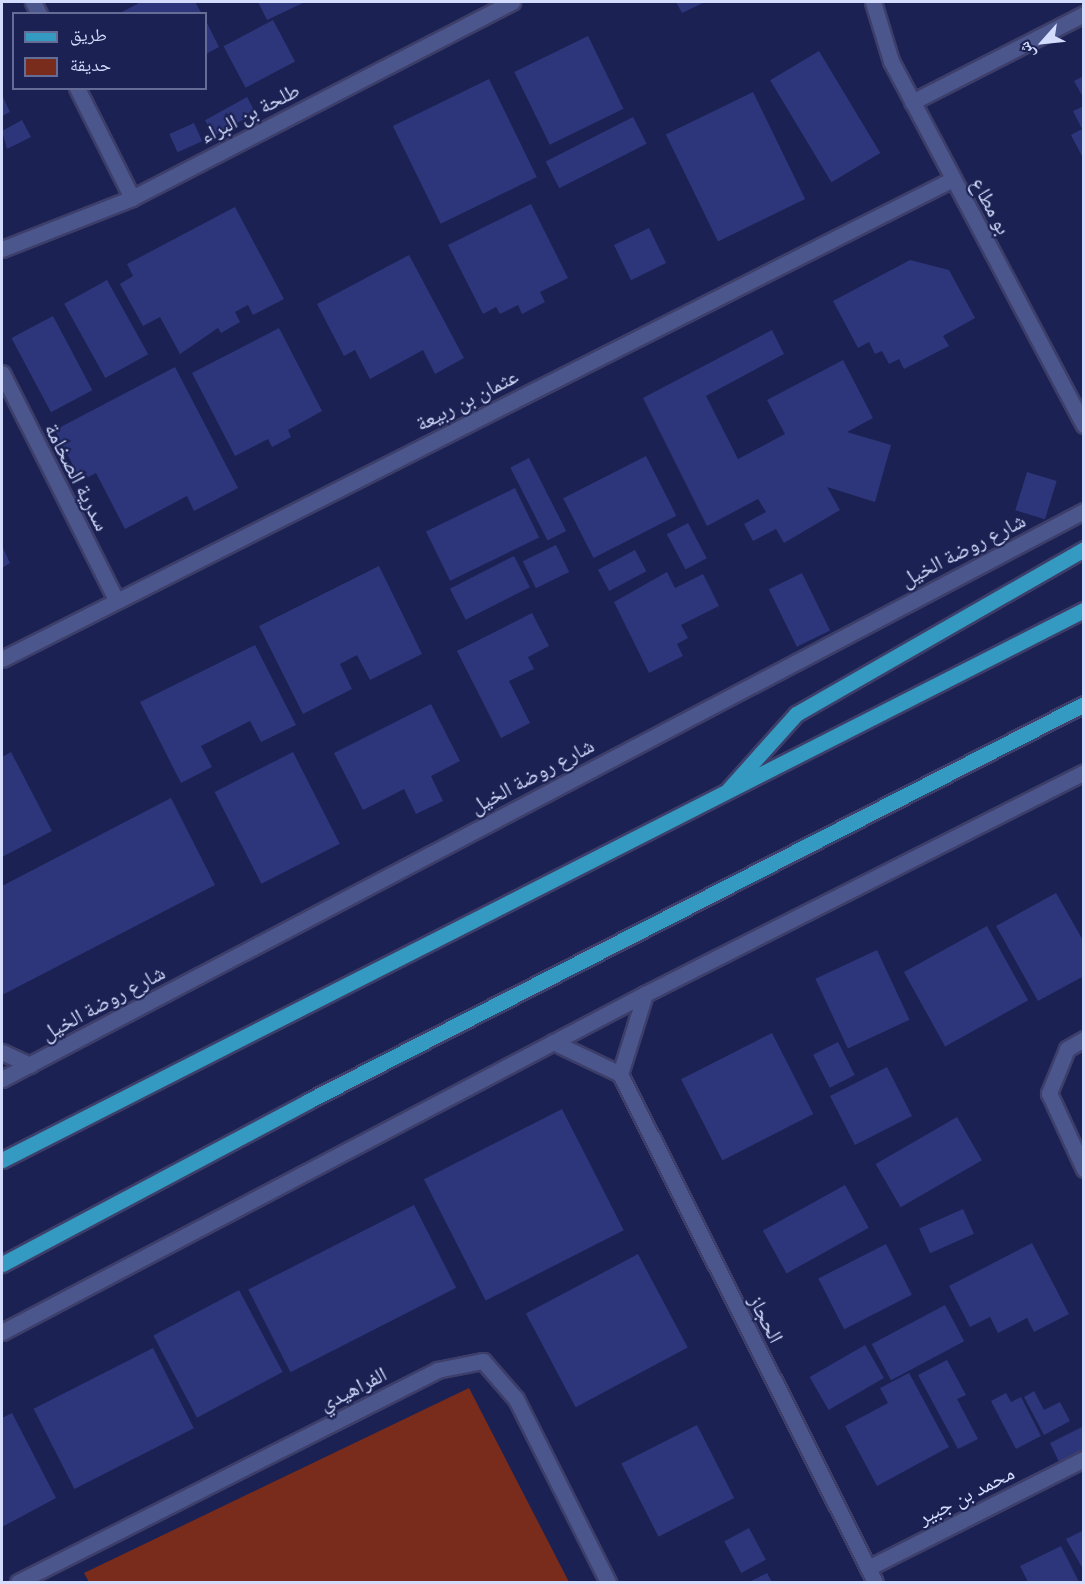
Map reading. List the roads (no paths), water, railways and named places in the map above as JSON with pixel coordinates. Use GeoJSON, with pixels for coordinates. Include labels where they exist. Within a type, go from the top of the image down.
{"type":"FeatureCollection","features":[{"type":"Feature","properties":{"kind":"main road"},"geometry":{"type":"LineString","coordinates":[[727,792],[796,714],[1083,549]]}},
{"type":"Feature","properties":{"kind":"main road"},"geometry":{"type":"LineString","coordinates":[[2,1160],[1083,610]]}},
{"type":"Feature","properties":{"kind":"main road"},"geometry":{"type":"LineString","coordinates":[[2,1264],[308,1101],[1083,704]]}},
{"type":"Feature","properties":{"kind":"street","name":"طلحة بن البراء"},"geometry":{"type":"LineString","coordinates":[[2,249],[132,198],[512,2]]}},
{"type":"Feature","properties":{"kind":"street","name":"بو مطاع"},"geometry":{"type":"LineString","coordinates":[[873,2],[891,61],[1083,425]]}},
{"type":"Feature","properties":{"kind":"street"},"geometry":{"type":"LineString","coordinates":[[912,102],[1083,14]]}},
{"type":"Feature","properties":{"kind":"street"},"geometry":{"type":"LineString","coordinates":[[78,90],[132,198]]}},
{"type":"Feature","properties":{"kind":"street","name":"عثمان بن ربيعة"},"geometry":{"type":"LineString","coordinates":[[2,659],[953,179]]}},
{"type":"Feature","properties":{"kind":"street","name":"سدرية الصخامة"},"geometry":{"type":"LineString","coordinates":[[2,374],[116,600]]}},
{"type":"Feature","properties":{"kind":"street","name":"شارع روضة الخيل"},"geometry":{"type":"LineString","coordinates":[[2,1079],[1083,512]]}},
{"type":"Feature","properties":{"kind":"street"},"geometry":{"type":"LineString","coordinates":[[2,1332],[645,994],[1083,772]]}},
{"type":"Feature","properties":{"kind":"street"},"geometry":{"type":"LineString","coordinates":[[553,1042],[620,1074],[645,994]]}},
{"type":"Feature","properties":{"kind":"street"},"geometry":{"type":"LineString","coordinates":[[1083,1039],[1066,1049],[1049,1093],[1083,1169]]}},
{"type":"Feature","properties":{"kind":"street"},"geometry":{"type":"LineString","coordinates":[[2,1052],[30,1065]]}},
{"type":"Feature","properties":{"kind":"street","name":"الحجاز"},"geometry":{"type":"LineString","coordinates":[[620,1074],[875,1582]]}},
{"type":"Feature","properties":{"kind":"street","name":"الفراهيدي"},"geometry":{"type":"LineString","coordinates":[[18,1582],[436,1370],[483,1361],[516,1399],[608,1582]]}},
{"type":"Feature","properties":{"kind":"street","name":"محمد بن جبير"},"geometry":{"type":"LineString","coordinates":[[868,1568],[1083,1459]]}}]}
